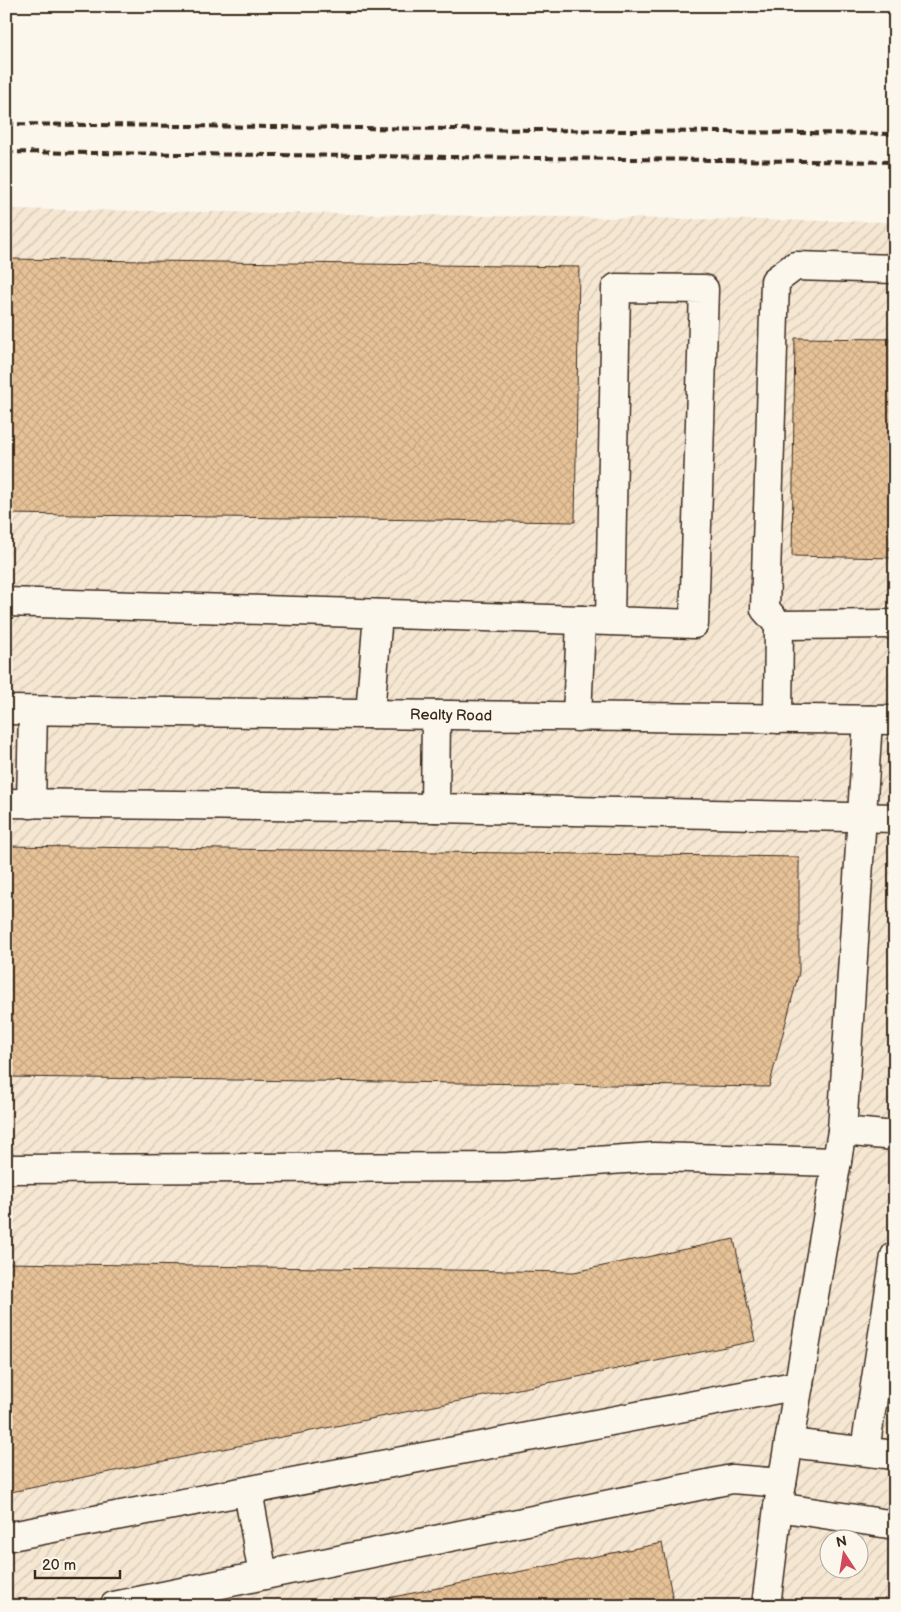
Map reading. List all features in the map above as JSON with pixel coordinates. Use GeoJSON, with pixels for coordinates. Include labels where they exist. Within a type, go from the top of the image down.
{"type":"FeatureCollection","features":[{"type":"Feature","properties":{"kind":"street"},"geometry":{"type":"LineString","coordinates":[[778,719],[779,625],[765,609],[775,281],[795,266],[895,269]]}},
{"type":"Feature","properties":{"kind":"street"},"geometry":{"type":"LineString","coordinates":[[6,602],[694,624],[704,289],[616,288],[610,621]]}},
{"type":"Feature","properties":{"kind":"street"},"geometry":{"type":"LineString","coordinates":[[370,714],[378,614]]}},
{"type":"Feature","properties":{"kind":"street"},"geometry":{"type":"LineString","coordinates":[[577,717],[581,620]]}},
{"type":"Feature","properties":{"kind":"street"},"geometry":{"type":"LineString","coordinates":[[779,625],[895,624]]}},
{"type":"Feature","properties":{"kind":"street","name":"Realty Road"},"geometry":{"type":"LineString","coordinates":[[6,710],[895,720]]}},
{"type":"Feature","properties":{"kind":"street"},"geometry":{"type":"LineString","coordinates":[[33,710],[18,803],[435,808],[895,818]]}},
{"type":"Feature","properties":{"kind":"street"},"geometry":{"type":"LineString","coordinates":[[435,808],[436,715]]}},
{"type":"Feature","properties":{"kind":"street"},"geometry":{"type":"LineString","coordinates":[[766,1606],[780,1495],[842,1131],[864,817],[868,720]]}},
{"type":"Feature","properties":{"kind":"street"},"geometry":{"type":"LineString","coordinates":[[842,1131],[895,1136]]}},
{"type":"Feature","properties":{"kind":"street"},"geometry":{"type":"LineString","coordinates":[[6,1169],[508,1166],[654,1158],[837,1162]]}},
{"type":"Feature","properties":{"kind":"street"},"geometry":{"type":"LineString","coordinates":[[865,1450],[895,1256]]}},
{"type":"Feature","properties":{"kind":"street"},"geometry":{"type":"LineString","coordinates":[[6,1538],[799,1385]]}},
{"type":"Feature","properties":{"kind":"street"},"geometry":{"type":"LineString","coordinates":[[789,1443],[865,1450],[895,1455]]}},
{"type":"Feature","properties":{"kind":"street"},"geometry":{"type":"LineString","coordinates":[[114,1606],[732,1479],[780,1495],[895,1525]]}},
{"type":"Feature","properties":{"kind":"street"},"geometry":{"type":"LineString","coordinates":[[248,1491],[263,1575]]}},
{"type":"Feature","properties":{"kind":"shaded area"},"geometry":{"type":"Polygon","coordinates":[[[6,209],[895,222],[895,1606],[6,1606],[6,209]]]}},
{"type":"Feature","properties":{"kind":"building"},"geometry":{"type":"Polygon","coordinates":[[[6,259],[579,267],[575,522],[6,514],[6,259]]]}},
{"type":"Feature","properties":{"kind":"building"},"geometry":{"type":"Polygon","coordinates":[[[795,338],[895,339],[895,558],[792,556],[795,338]]]}},
{"type":"Feature","properties":{"kind":"building"},"geometry":{"type":"Polygon","coordinates":[[[6,846],[799,857],[799,972],[769,1087],[6,1077],[6,846]]]}},
{"type":"Feature","properties":{"kind":"building"},"geometry":{"type":"Polygon","coordinates":[[[734,1239],[755,1341],[6,1493],[6,1263],[574,1272],[734,1239]]]}},
{"type":"Feature","properties":{"kind":"building"},"geometry":{"type":"Polygon","coordinates":[[[662,1543],[674,1606],[348,1606],[662,1543]]]}},
{"type":"Feature","properties":{"kind":"railway"},"geometry":{"type":"LineString","coordinates":[[6,124],[895,134]]}},
{"type":"Feature","properties":{"kind":"railway"},"geometry":{"type":"LineString","coordinates":[[6,152],[895,162]]}}]}
